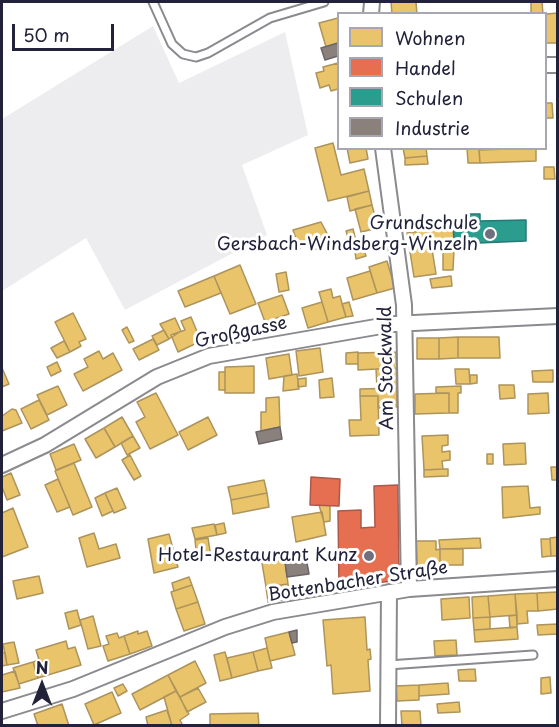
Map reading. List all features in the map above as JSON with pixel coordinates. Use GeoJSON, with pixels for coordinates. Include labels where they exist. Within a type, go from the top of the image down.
{"type":"FeatureCollection","features":[{"type":"Feature","properties":{"kind":"street","name":"Am Stockwald"},"geometry":{"type":"LineString","coordinates":[[383,150],[403,280],[409,589]]}},
{"type":"Feature","properties":{"kind":"street","name":"Großgasse"},"geometry":{"type":"LineString","coordinates":[[2,465],[45,445],[157,377],[183,364],[236,350],[405,323],[558,316]]}},
{"type":"Feature","properties":{"kind":"street","name":"Bottenbacher Straße"},"geometry":{"type":"LineString","coordinates":[[2,711],[104,678],[249,618],[409,589],[558,579]]}},
{"type":"Feature","properties":{"kind":"street"},"geometry":{"type":"LineString","coordinates":[[388,726],[389,592]]}},
{"type":"Feature","properties":{"kind":"lane"},"geometry":{"type":"LineString","coordinates":[[153,2],[172,44],[183,54],[196,57],[208,53],[270,18],[324,2]]}},
{"type":"Feature","properties":{"kind":"lane"},"geometry":{"type":"LineString","coordinates":[[388,665],[533,655]]}},
{"type":"Feature","properties":{"kind":"shaded area"},"geometry":{"type":"Polygon","coordinates":[[[153,26],[179,83],[285,32],[308,135],[242,165],[267,235],[125,310],[86,238],[2,291],[2,119],[153,26]]]}},
{"type":"Feature","properties":{"kind":"building: Wohnen"},"geometry":{"type":"Polygon","coordinates":[[[391,2],[416,2],[417,12],[392,12],[391,2]]]}},
{"type":"Feature","properties":{"kind":"building: Wohnen"},"geometry":{"type":"Polygon","coordinates":[[[531,2],[542,2],[543,12],[531,12],[531,2]]]}},
{"type":"Feature","properties":{"kind":"building: Wohnen"},"geometry":{"type":"Polygon","coordinates":[[[558,13],[558,43],[547,43],[547,14],[558,13]]]}},
{"type":"Feature","properties":{"kind":"building: Wohnen"},"geometry":{"type":"Polygon","coordinates":[[[337,18],[337,43],[326,47],[319,23],[337,18]]]}},
{"type":"Feature","properties":{"kind":"building: Wohnen"},"geometry":{"type":"Polygon","coordinates":[[[337,63],[337,89],[331,91],[329,85],[320,88],[316,73],[324,71],[323,67],[337,63]]]}},
{"type":"Feature","properties":{"kind":"building: Wohnen"},"geometry":{"type":"Polygon","coordinates":[[[547,103],[552,103],[553,118],[547,118],[547,103]]]}},
{"type":"Feature","properties":{"kind":"building: Wohnen"},"geometry":{"type":"Polygon","coordinates":[[[333,143],[341,175],[364,169],[369,191],[328,201],[315,148],[333,143]]]}},
{"type":"Feature","properties":{"kind":"building: Wohnen"},"geometry":{"type":"Polygon","coordinates":[[[347,150],[366,150],[368,159],[350,163],[347,150]]]}},
{"type":"Feature","properties":{"kind":"building: Wohnen"},"geometry":{"type":"Polygon","coordinates":[[[403,150],[426,150],[427,156],[405,158],[403,150]]]}},
{"type":"Feature","properties":{"kind":"building: Wohnen"},"geometry":{"type":"Polygon","coordinates":[[[467,150],[479,150],[480,163],[468,163],[467,150]]]}},
{"type":"Feature","properties":{"kind":"building: Wohnen"},"geometry":{"type":"Polygon","coordinates":[[[479,150],[536,150],[536,161],[480,163],[479,150]]]}},
{"type":"Feature","properties":{"kind":"building: Wohnen"},"geometry":{"type":"Polygon","coordinates":[[[427,156],[428,164],[405,165],[405,158],[427,156]]]}},
{"type":"Feature","properties":{"kind":"building: Wohnen"},"geometry":{"type":"Polygon","coordinates":[[[544,167],[554,167],[555,179],[544,179],[544,167]]]}},
{"type":"Feature","properties":{"kind":"building: Wohnen"},"geometry":{"type":"Polygon","coordinates":[[[369,191],[372,205],[350,211],[347,197],[369,191]]]}},
{"type":"Feature","properties":{"kind":"building: Wohnen"},"geometry":{"type":"Polygon","coordinates":[[[372,205],[378,228],[361,232],[355,209],[372,205]]]}},
{"type":"Feature","properties":{"kind":"building: Wohnen"},"geometry":{"type":"Polygon","coordinates":[[[321,222],[330,239],[326,240],[328,245],[310,251],[309,245],[299,248],[293,230],[321,222]]]}},
{"type":"Feature","properties":{"kind":"building: Wohnen"},"geometry":{"type":"Polygon","coordinates":[[[454,228],[454,240],[430,242],[429,230],[454,228]]]}},
{"type":"Feature","properties":{"kind":"building: Wohnen"},"geometry":{"type":"Polygon","coordinates":[[[353,229],[358,248],[352,250],[346,231],[353,229]]]}},
{"type":"Feature","properties":{"kind":"building: Wohnen"},"geometry":{"type":"Polygon","coordinates":[[[429,230],[436,274],[414,277],[407,233],[429,230]]]}},
{"type":"Feature","properties":{"kind":"building: Wohnen"},"geometry":{"type":"Polygon","coordinates":[[[364,250],[366,256],[356,259],[355,252],[364,250]]]}},
{"type":"Feature","properties":{"kind":"building: Wohnen"},"geometry":{"type":"Polygon","coordinates":[[[443,250],[454,250],[453,270],[443,270],[443,250]]]}},
{"type":"Feature","properties":{"kind":"building: Wohnen"},"geometry":{"type":"Polygon","coordinates":[[[387,261],[395,288],[377,293],[369,267],[387,261]]]}},
{"type":"Feature","properties":{"kind":"building: Wohnen"},"geometry":{"type":"Polygon","coordinates":[[[240,265],[256,304],[230,314],[214,276],[240,265]]]}},
{"type":"Feature","properties":{"kind":"building: Wohnen"},"geometry":{"type":"Polygon","coordinates":[[[370,271],[377,293],[353,300],[347,278],[370,271]]]}},
{"type":"Feature","properties":{"kind":"building: Wohnen"},"geometry":{"type":"Polygon","coordinates":[[[286,272],[289,290],[279,292],[276,274],[286,272]]]}},
{"type":"Feature","properties":{"kind":"building: Wohnen"},"geometry":{"type":"Polygon","coordinates":[[[214,276],[221,293],[185,307],[178,291],[214,276]]]}},
{"type":"Feature","properties":{"kind":"building: Wohnen"},"geometry":{"type":"Polygon","coordinates":[[[451,276],[452,286],[432,288],[430,279],[451,276]]]}},
{"type":"Feature","properties":{"kind":"building: Wohnen"},"geometry":{"type":"Polygon","coordinates":[[[331,289],[333,298],[340,296],[346,317],[328,322],[319,292],[331,289]]]}},
{"type":"Feature","properties":{"kind":"building: Wohnen"},"geometry":{"type":"Polygon","coordinates":[[[282,295],[289,314],[265,322],[258,303],[282,295]]]}},
{"type":"Feature","properties":{"kind":"building: Wohnen"},"geometry":{"type":"Polygon","coordinates":[[[322,302],[328,322],[308,328],[302,308],[322,302]]]}},
{"type":"Feature","properties":{"kind":"building: Wohnen"},"geometry":{"type":"Polygon","coordinates":[[[349,302],[353,316],[346,317],[342,304],[349,302]]]}},
{"type":"Feature","properties":{"kind":"building: Wohnen"},"geometry":{"type":"Polygon","coordinates":[[[73,313],[86,339],[79,342],[81,346],[70,352],[55,322],[73,313]]]}},
{"type":"Feature","properties":{"kind":"building: Wohnen"},"geometry":{"type":"Polygon","coordinates":[[[191,317],[201,341],[178,352],[171,335],[185,330],[181,321],[191,317]]]}},
{"type":"Feature","properties":{"kind":"building: Wohnen"},"geometry":{"type":"Polygon","coordinates":[[[175,318],[181,331],[169,339],[160,324],[175,318]]]}},
{"type":"Feature","properties":{"kind":"building: Wohnen"},"geometry":{"type":"Polygon","coordinates":[[[127,327],[134,341],[129,343],[122,330],[127,327]]]}},
{"type":"Feature","properties":{"kind":"building: Wohnen"},"geometry":{"type":"Polygon","coordinates":[[[164,330],[169,339],[157,345],[152,336],[164,330]]]}},
{"type":"Feature","properties":{"kind":"building: Wohnen"},"geometry":{"type":"Polygon","coordinates":[[[458,337],[458,358],[439,359],[439,338],[458,337]]]}},
{"type":"Feature","properties":{"kind":"building: Wohnen"},"geometry":{"type":"Polygon","coordinates":[[[458,337],[499,337],[500,358],[458,358],[458,337]]]}},
{"type":"Feature","properties":{"kind":"building: Wohnen"},"geometry":{"type":"Polygon","coordinates":[[[417,338],[439,338],[439,359],[417,359],[417,338]]]}},
{"type":"Feature","properties":{"kind":"building: Wohnen"},"geometry":{"type":"Polygon","coordinates":[[[153,339],[159,350],[139,360],[133,349],[153,339]]]}},
{"type":"Feature","properties":{"kind":"building: Wohnen"},"geometry":{"type":"Polygon","coordinates":[[[64,341],[70,352],[57,358],[51,348],[64,341]]]}},
{"type":"Feature","properties":{"kind":"building: Wohnen"},"geometry":{"type":"Polygon","coordinates":[[[320,348],[323,372],[299,376],[296,351],[320,348]]]}},
{"type":"Feature","properties":{"kind":"building: Wohnen"},"geometry":{"type":"Polygon","coordinates":[[[99,351],[103,359],[113,353],[122,370],[83,391],[74,374],[88,367],[84,359],[99,351]]]}},
{"type":"Feature","properties":{"kind":"building: Wohnen"},"geometry":{"type":"Polygon","coordinates":[[[358,352],[358,364],[346,364],[346,353],[358,352]]]}},
{"type":"Feature","properties":{"kind":"building: Wohnen"},"geometry":{"type":"Polygon","coordinates":[[[396,352],[397,368],[358,370],[358,353],[396,352]]]}},
{"type":"Feature","properties":{"kind":"building: Wohnen"},"geometry":{"type":"Polygon","coordinates":[[[289,354],[292,375],[269,379],[266,358],[289,354]]]}},
{"type":"Feature","properties":{"kind":"building: Wohnen"},"geometry":{"type":"Polygon","coordinates":[[[57,362],[61,371],[51,376],[47,367],[57,362]]]}},
{"type":"Feature","properties":{"kind":"building: Wohnen"},"geometry":{"type":"Polygon","coordinates":[[[254,366],[254,393],[225,393],[225,367],[254,366]]]}},
{"type":"Feature","properties":{"kind":"building: Wohnen"},"geometry":{"type":"Polygon","coordinates":[[[2,368],[9,384],[2,387],[2,368]]]}},
{"type":"Feature","properties":{"kind":"building: Wohnen"},"geometry":{"type":"Polygon","coordinates":[[[397,368],[397,388],[377,389],[376,369],[397,368]]]}},
{"type":"Feature","properties":{"kind":"building: Wohnen"},"geometry":{"type":"Polygon","coordinates":[[[455,369],[469,369],[470,384],[456,384],[455,369]]]}},
{"type":"Feature","properties":{"kind":"building: Wohnen"},"geometry":{"type":"Polygon","coordinates":[[[553,370],[553,382],[533,382],[532,371],[553,370]]]}},
{"type":"Feature","properties":{"kind":"building: Wohnen"},"geometry":{"type":"Polygon","coordinates":[[[219,372],[225,372],[225,390],[219,390],[219,372]]]}},
{"type":"Feature","properties":{"kind":"building: Wohnen"},"geometry":{"type":"Polygon","coordinates":[[[297,374],[299,389],[283,391],[284,376],[297,374]]]}},
{"type":"Feature","properties":{"kind":"building: Wohnen"},"geometry":{"type":"Polygon","coordinates":[[[470,375],[477,375],[477,383],[470,384],[470,375]]]}},
{"type":"Feature","properties":{"kind":"building: Wohnen"},"geometry":{"type":"Polygon","coordinates":[[[306,378],[306,386],[298,387],[298,379],[306,378]]]}},
{"type":"Feature","properties":{"kind":"building: Wohnen"},"geometry":{"type":"Polygon","coordinates":[[[332,378],[334,397],[320,398],[319,380],[332,378]]]}},
{"type":"Feature","properties":{"kind":"building: Wohnen"},"geometry":{"type":"Polygon","coordinates":[[[499,385],[514,385],[515,398],[500,399],[499,385]]]}},
{"type":"Feature","properties":{"kind":"building: Wohnen"},"geometry":{"type":"Polygon","coordinates":[[[58,386],[67,405],[47,415],[37,395],[58,386]]]}},
{"type":"Feature","properties":{"kind":"building: Wohnen"},"geometry":{"type":"Polygon","coordinates":[[[461,386],[461,393],[458,393],[458,413],[449,413],[449,393],[436,393],[436,387],[461,386]]]}},
{"type":"Feature","properties":{"kind":"building: Wohnen"},"geometry":{"type":"Polygon","coordinates":[[[397,388],[397,407],[378,408],[378,396],[360,396],[360,389],[397,388]]]}},
{"type":"Feature","properties":{"kind":"building: Wohnen"},"geometry":{"type":"Polygon","coordinates":[[[156,393],[178,435],[150,449],[136,422],[145,417],[137,402],[156,393]]]}},
{"type":"Feature","properties":{"kind":"building: Wohnen"},"geometry":{"type":"Polygon","coordinates":[[[449,393],[449,413],[415,414],[415,394],[449,393]]]}},
{"type":"Feature","properties":{"kind":"building: Wohnen"},"geometry":{"type":"Polygon","coordinates":[[[548,393],[549,413],[528,414],[528,394],[548,393]]]}},
{"type":"Feature","properties":{"kind":"building: Wohnen"},"geometry":{"type":"Polygon","coordinates":[[[360,396],[378,396],[379,435],[350,436],[349,420],[361,420],[360,396]]]}},
{"type":"Feature","properties":{"kind":"building: Wohnen"},"geometry":{"type":"Polygon","coordinates":[[[279,397],[280,427],[261,431],[261,412],[266,412],[266,398],[279,397]]]}},
{"type":"Feature","properties":{"kind":"building: Wohnen"},"geometry":{"type":"Polygon","coordinates":[[[39,400],[49,420],[31,429],[21,409],[39,400]]]}},
{"type":"Feature","properties":{"kind":"building: Wohnen"},"geometry":{"type":"Polygon","coordinates":[[[12,409],[16,410],[22,423],[2,431],[2,416],[12,409]]]}},
{"type":"Feature","properties":{"kind":"building: Wohnen"},"geometry":{"type":"Polygon","coordinates":[[[122,417],[133,436],[115,447],[104,428],[122,417]]]}},
{"type":"Feature","properties":{"kind":"building: Wohnen"},"geometry":{"type":"Polygon","coordinates":[[[208,417],[217,435],[188,450],[179,432],[208,417]]]}},
{"type":"Feature","properties":{"kind":"building: Wohnen"},"geometry":{"type":"Polygon","coordinates":[[[104,428],[115,447],[96,458],[85,439],[104,428]]]}},
{"type":"Feature","properties":{"kind":"building: Wohnen"},"geometry":{"type":"Polygon","coordinates":[[[448,435],[448,445],[442,446],[442,452],[450,451],[450,460],[442,461],[443,469],[424,470],[422,436],[448,435]]]}},
{"type":"Feature","properties":{"kind":"building: Wohnen"},"geometry":{"type":"Polygon","coordinates":[[[133,436],[140,448],[127,455],[121,443],[133,436]]]}},
{"type":"Feature","properties":{"kind":"building: Wohnen"},"geometry":{"type":"Polygon","coordinates":[[[525,443],[526,464],[504,465],[503,444],[525,443]]]}},
{"type":"Feature","properties":{"kind":"building: Wohnen"},"geometry":{"type":"Polygon","coordinates":[[[74,444],[81,460],[56,470],[50,454],[74,444]]]}},
{"type":"Feature","properties":{"kind":"building: Wohnen"},"geometry":{"type":"Polygon","coordinates":[[[487,454],[493,454],[493,464],[487,464],[487,454]]]}},
{"type":"Feature","properties":{"kind":"building: Wohnen"},"geometry":{"type":"Polygon","coordinates":[[[130,455],[141,476],[134,480],[122,460],[130,455]]]}},
{"type":"Feature","properties":{"kind":"building: Wohnen"},"geometry":{"type":"Polygon","coordinates":[[[74,463],[92,507],[73,515],[55,471],[74,463]]]}},
{"type":"Feature","properties":{"kind":"building: Wohnen"},"geometry":{"type":"Polygon","coordinates":[[[551,467],[558,467],[558,480],[552,480],[551,467]]]}},
{"type":"Feature","properties":{"kind":"building: Wohnen"},"geometry":{"type":"Polygon","coordinates":[[[448,469],[448,476],[424,477],[424,470],[448,469]]]}},
{"type":"Feature","properties":{"kind":"building: Wohnen"},"geometry":{"type":"Polygon","coordinates":[[[11,473],[20,495],[7,500],[2,487],[2,477],[11,473]]]}},
{"type":"Feature","properties":{"kind":"building: Wohnen"},"geometry":{"type":"Polygon","coordinates":[[[58,479],[70,507],[57,512],[45,485],[58,479]]]}},
{"type":"Feature","properties":{"kind":"building: Wohnen"},"geometry":{"type":"Polygon","coordinates":[[[264,480],[267,493],[231,500],[228,487],[264,480]]]}},
{"type":"Feature","properties":{"kind":"building: Wohnen"},"geometry":{"type":"Polygon","coordinates":[[[528,486],[530,508],[540,507],[540,514],[503,518],[502,487],[528,486]]]}},
{"type":"Feature","properties":{"kind":"building: Wohnen"},"geometry":{"type":"Polygon","coordinates":[[[117,488],[126,508],[114,513],[105,493],[117,488]]]}},
{"type":"Feature","properties":{"kind":"building: Wohnen"},"geometry":{"type":"Polygon","coordinates":[[[105,493],[113,511],[102,516],[95,498],[105,493]]]}},
{"type":"Feature","properties":{"kind":"building: Wohnen"},"geometry":{"type":"Polygon","coordinates":[[[267,493],[269,507],[233,514],[231,500],[267,493]]]}},
{"type":"Feature","properties":{"kind":"building: Wohnen"},"geometry":{"type":"Polygon","coordinates":[[[319,505],[330,505],[330,521],[324,522],[319,505]]]}},
{"type":"Feature","properties":{"kind":"building: Wohnen"},"geometry":{"type":"Polygon","coordinates":[[[13,508],[28,547],[2,557],[2,513],[13,508]]]}},
{"type":"Feature","properties":{"kind":"building: Wohnen"},"geometry":{"type":"Polygon","coordinates":[[[322,512],[326,535],[296,542],[292,517],[322,512]]]}},
{"type":"Feature","properties":{"kind":"building: Wohnen"},"geometry":{"type":"Polygon","coordinates":[[[224,523],[226,533],[217,535],[215,525],[224,523]]]}},
{"type":"Feature","properties":{"kind":"building: Wohnen"},"geometry":{"type":"Polygon","coordinates":[[[214,524],[217,535],[195,539],[192,528],[214,524]]]}},
{"type":"Feature","properties":{"kind":"building: Wohnen"},"geometry":{"type":"Polygon","coordinates":[[[94,533],[99,549],[116,544],[120,558],[87,567],[79,538],[94,533]]]}},
{"type":"Feature","properties":{"kind":"building: Wohnen"},"geometry":{"type":"Polygon","coordinates":[[[169,534],[178,567],[154,573],[148,539],[169,534]]]}},
{"type":"Feature","properties":{"kind":"building: Wohnen"},"geometry":{"type":"Polygon","coordinates":[[[558,537],[558,556],[551,556],[550,538],[558,537]]]}},
{"type":"Feature","properties":{"kind":"building: Wohnen"},"geometry":{"type":"Polygon","coordinates":[[[208,538],[211,557],[197,559],[195,540],[208,538]]]}},
{"type":"Feature","properties":{"kind":"building: Wohnen"},"geometry":{"type":"Polygon","coordinates":[[[480,538],[481,548],[440,549],[439,540],[480,538]]]}},
{"type":"Feature","properties":{"kind":"building: Wohnen"},"geometry":{"type":"Polygon","coordinates":[[[541,539],[550,539],[551,556],[542,557],[541,539]]]}},
{"type":"Feature","properties":{"kind":"building: Wohnen"},"geometry":{"type":"Polygon","coordinates":[[[416,541],[436,541],[436,550],[440,549],[440,565],[417,566],[416,541]]]}},
{"type":"Feature","properties":{"kind":"building: Wohnen"},"geometry":{"type":"Polygon","coordinates":[[[440,549],[463,549],[463,565],[440,565],[440,549]]]}},
{"type":"Feature","properties":{"kind":"building: Wohnen"},"geometry":{"type":"Polygon","coordinates":[[[285,560],[288,584],[266,587],[262,563],[285,560]]]}},
{"type":"Feature","properties":{"kind":"building: Wohnen"},"geometry":{"type":"Polygon","coordinates":[[[39,576],[43,593],[17,599],[13,581],[39,576]]]}},
{"type":"Feature","properties":{"kind":"building: Wohnen"},"geometry":{"type":"Polygon","coordinates":[[[189,577],[192,585],[174,591],[172,583],[189,577]]]}},
{"type":"Feature","properties":{"kind":"building: Wohnen"},"geometry":{"type":"Polygon","coordinates":[[[288,584],[290,599],[268,602],[266,587],[288,584]]]}},
{"type":"Feature","properties":{"kind":"building: Wohnen"},"geometry":{"type":"Polygon","coordinates":[[[192,585],[198,602],[176,609],[171,592],[192,585]]]}},
{"type":"Feature","properties":{"kind":"building: Wohnen"},"geometry":{"type":"Polygon","coordinates":[[[558,592],[558,609],[538,611],[537,593],[558,592]]]}},
{"type":"Feature","properties":{"kind":"building: Wohnen"},"geometry":{"type":"Polygon","coordinates":[[[537,593],[538,611],[527,611],[528,623],[517,624],[515,594],[537,593]]]}},
{"type":"Feature","properties":{"kind":"building: Wohnen"},"geometry":{"type":"Polygon","coordinates":[[[515,594],[517,615],[490,617],[488,596],[515,594]]]}},
{"type":"Feature","properties":{"kind":"building: Wohnen"},"geometry":{"type":"Polygon","coordinates":[[[488,596],[490,617],[473,618],[472,597],[488,596]]]}},
{"type":"Feature","properties":{"kind":"building: Wohnen"},"geometry":{"type":"Polygon","coordinates":[[[469,597],[470,618],[442,620],[441,599],[469,597]]]}},
{"type":"Feature","properties":{"kind":"building: Wohnen"},"geometry":{"type":"Polygon","coordinates":[[[198,602],[205,624],[184,631],[176,609],[198,602]]]}},
{"type":"Feature","properties":{"kind":"building: Wohnen"},"geometry":{"type":"Polygon","coordinates":[[[77,610],[81,625],[69,629],[65,613],[77,610]]]}},
{"type":"Feature","properties":{"kind":"building: Wohnen"},"geometry":{"type":"Polygon","coordinates":[[[517,615],[517,627],[510,628],[509,616],[517,615]]]}},
{"type":"Feature","properties":{"kind":"building: Wohnen"},"geometry":{"type":"Polygon","coordinates":[[[93,616],[101,646],[88,649],[80,620],[93,616]]]}},
{"type":"Feature","properties":{"kind":"building: Wohnen"},"geometry":{"type":"Polygon","coordinates":[[[365,617],[367,650],[370,649],[371,659],[368,660],[370,691],[333,694],[331,665],[327,666],[323,620],[365,617]]]}},
{"type":"Feature","properties":{"kind":"building: Wohnen"},"geometry":{"type":"Polygon","coordinates":[[[490,617],[490,629],[474,630],[473,618],[490,617]]]}},
{"type":"Feature","properties":{"kind":"building: Wohnen"},"geometry":{"type":"Polygon","coordinates":[[[558,624],[558,634],[538,635],[537,625],[558,624]]]}},
{"type":"Feature","properties":{"kind":"building: Wohnen"},"geometry":{"type":"Polygon","coordinates":[[[517,627],[518,639],[475,642],[474,630],[517,627]]]}},
{"type":"Feature","properties":{"kind":"building: Wohnen"},"geometry":{"type":"Polygon","coordinates":[[[138,631],[138,634],[147,631],[152,646],[130,654],[124,636],[138,631]]]}},
{"type":"Feature","properties":{"kind":"building: Wohnen"},"geometry":{"type":"Polygon","coordinates":[[[289,632],[295,655],[270,661],[265,638],[289,632]]]}},
{"type":"Feature","properties":{"kind":"building: Wohnen"},"geometry":{"type":"Polygon","coordinates":[[[117,633],[119,638],[124,636],[130,654],[108,661],[103,646],[109,644],[106,636],[117,633]]]}},
{"type":"Feature","properties":{"kind":"building: Wohnen"},"geometry":{"type":"Polygon","coordinates":[[[456,640],[457,655],[435,656],[434,641],[456,640]]]}},
{"type":"Feature","properties":{"kind":"building: Wohnen"},"geometry":{"type":"Polygon","coordinates":[[[66,641],[68,649],[75,647],[81,665],[38,678],[33,662],[39,660],[36,650],[66,641]]]}},
{"type":"Feature","properties":{"kind":"building: Wohnen"},"geometry":{"type":"Polygon","coordinates":[[[14,642],[19,663],[7,665],[3,644],[14,642]]]}},
{"type":"Feature","properties":{"kind":"building: Wohnen"},"geometry":{"type":"Polygon","coordinates":[[[267,648],[272,668],[258,671],[253,652],[267,648]]]}},
{"type":"Feature","properties":{"kind":"building: Wohnen"},"geometry":{"type":"Polygon","coordinates":[[[5,652],[7,665],[2,666],[2,653],[5,652]]]}},
{"type":"Feature","properties":{"kind":"building: Wohnen"},"geometry":{"type":"Polygon","coordinates":[[[225,652],[232,678],[220,681],[214,655],[225,652]]]}},
{"type":"Feature","properties":{"kind":"building: Wohnen"},"geometry":{"type":"Polygon","coordinates":[[[253,652],[258,671],[232,678],[227,658],[253,652]]]}},
{"type":"Feature","properties":{"kind":"building: Wohnen"},"geometry":{"type":"Polygon","coordinates":[[[195,661],[206,683],[180,697],[168,675],[195,661]]]}},
{"type":"Feature","properties":{"kind":"building: Wohnen"},"geometry":{"type":"Polygon","coordinates":[[[33,662],[38,678],[19,684],[13,668],[33,662]]]}},
{"type":"Feature","properties":{"kind":"building: Wohnen"},"geometry":{"type":"Polygon","coordinates":[[[475,669],[476,681],[459,681],[458,670],[475,669]]]}},
{"type":"Feature","properties":{"kind":"building: Wohnen"},"geometry":{"type":"Polygon","coordinates":[[[15,671],[20,688],[2,692],[2,675],[15,671]]]}},
{"type":"Feature","properties":{"kind":"building: Wohnen"},"geometry":{"type":"Polygon","coordinates":[[[168,675],[176,691],[140,710],[132,694],[168,675]]]}},
{"type":"Feature","properties":{"kind":"building: Wohnen"},"geometry":{"type":"Polygon","coordinates":[[[550,677],[551,693],[541,694],[541,678],[550,677]]]}},
{"type":"Feature","properties":{"kind":"building: Wohnen"},"geometry":{"type":"Polygon","coordinates":[[[448,683],[449,694],[419,696],[419,685],[448,683]]]}},
{"type":"Feature","properties":{"kind":"building: Wohnen"},"geometry":{"type":"Polygon","coordinates":[[[123,684],[127,691],[118,696],[114,688],[123,684]]]}},
{"type":"Feature","properties":{"kind":"building: Wohnen"},"geometry":{"type":"Polygon","coordinates":[[[419,685],[419,700],[397,701],[396,686],[419,685]]]}},
{"type":"Feature","properties":{"kind":"building: Wohnen"},"geometry":{"type":"Polygon","coordinates":[[[198,688],[206,702],[187,712],[180,697],[198,688]]]}},
{"type":"Feature","properties":{"kind":"building: Wohnen"},"geometry":{"type":"Polygon","coordinates":[[[176,691],[189,714],[180,720],[183,726],[172,726],[164,697],[176,691]]]}},
{"type":"Feature","properties":{"kind":"building: Wohnen"},"geometry":{"type":"Polygon","coordinates":[[[112,692],[121,713],[94,725],[85,704],[112,692]]]}},
{"type":"Feature","properties":{"kind":"building: Wohnen"},"geometry":{"type":"Polygon","coordinates":[[[459,702],[460,712],[438,713],[437,704],[459,702]]]}},
{"type":"Feature","properties":{"kind":"building: Wohnen"},"geometry":{"type":"Polygon","coordinates":[[[62,704],[69,726],[38,726],[34,714],[62,704]]]}},
{"type":"Feature","properties":{"kind":"building: Wohnen"},"geometry":{"type":"Polygon","coordinates":[[[167,710],[172,726],[148,726],[146,717],[167,710]]]}},
{"type":"Feature","properties":{"kind":"building: Wohnen"},"geometry":{"type":"Polygon","coordinates":[[[401,711],[420,711],[421,726],[402,726],[401,711]]]}},
{"type":"Feature","properties":{"kind":"building: Wohnen"},"geometry":{"type":"Polygon","coordinates":[[[258,713],[259,726],[210,726],[210,714],[258,713]]]}},
{"type":"Feature","properties":{"kind":"building: Handel"},"geometry":{"type":"Polygon","coordinates":[[[311,477],[340,479],[339,506],[310,505],[311,477]]]}},
{"type":"Feature","properties":{"kind":"building: Handel","name":"Hotel-Restaurant Kunz"},"geometry":{"type":"Polygon","coordinates":[[[398,485],[399,580],[339,588],[338,511],[361,510],[361,528],[375,527],[374,486],[398,485]]]}},
{"type":"Feature","properties":{"kind":"building: Schulen","name":"Grundschule Gersbach-Windsberg-Winzeln"},"geometry":{"type":"Polygon","coordinates":[[[465,214],[480,214],[480,221],[526,220],[526,241],[454,244],[453,221],[466,221],[465,214]]]}},
{"type":"Feature","properties":{"kind":"building: Industrie"},"geometry":{"type":"Polygon","coordinates":[[[337,43],[337,56],[325,60],[321,48],[337,43]]]}},
{"type":"Feature","properties":{"kind":"building: Industrie"},"geometry":{"type":"Polygon","coordinates":[[[280,427],[282,439],[259,444],[256,432],[280,427]]]}},
{"type":"Feature","properties":{"kind":"building: Industrie"},"geometry":{"type":"Polygon","coordinates":[[[305,552],[309,574],[287,577],[284,555],[305,552]]]}},
{"type":"Feature","properties":{"kind":"building: Industrie"},"geometry":{"type":"Polygon","coordinates":[[[297,630],[297,642],[292,643],[289,632],[297,630]]]}},
{"type":"Feature","properties":{"kind":"place","name":"Grundschule Gersbach-Windsberg-Winzeln"},"geometry":{"type":"Point","coordinates":[490,234]}},
{"type":"Feature","properties":{"kind":"place","name":"Hotel-Restaurant Kunz"},"geometry":{"type":"Point","coordinates":[369,556]}}]}
